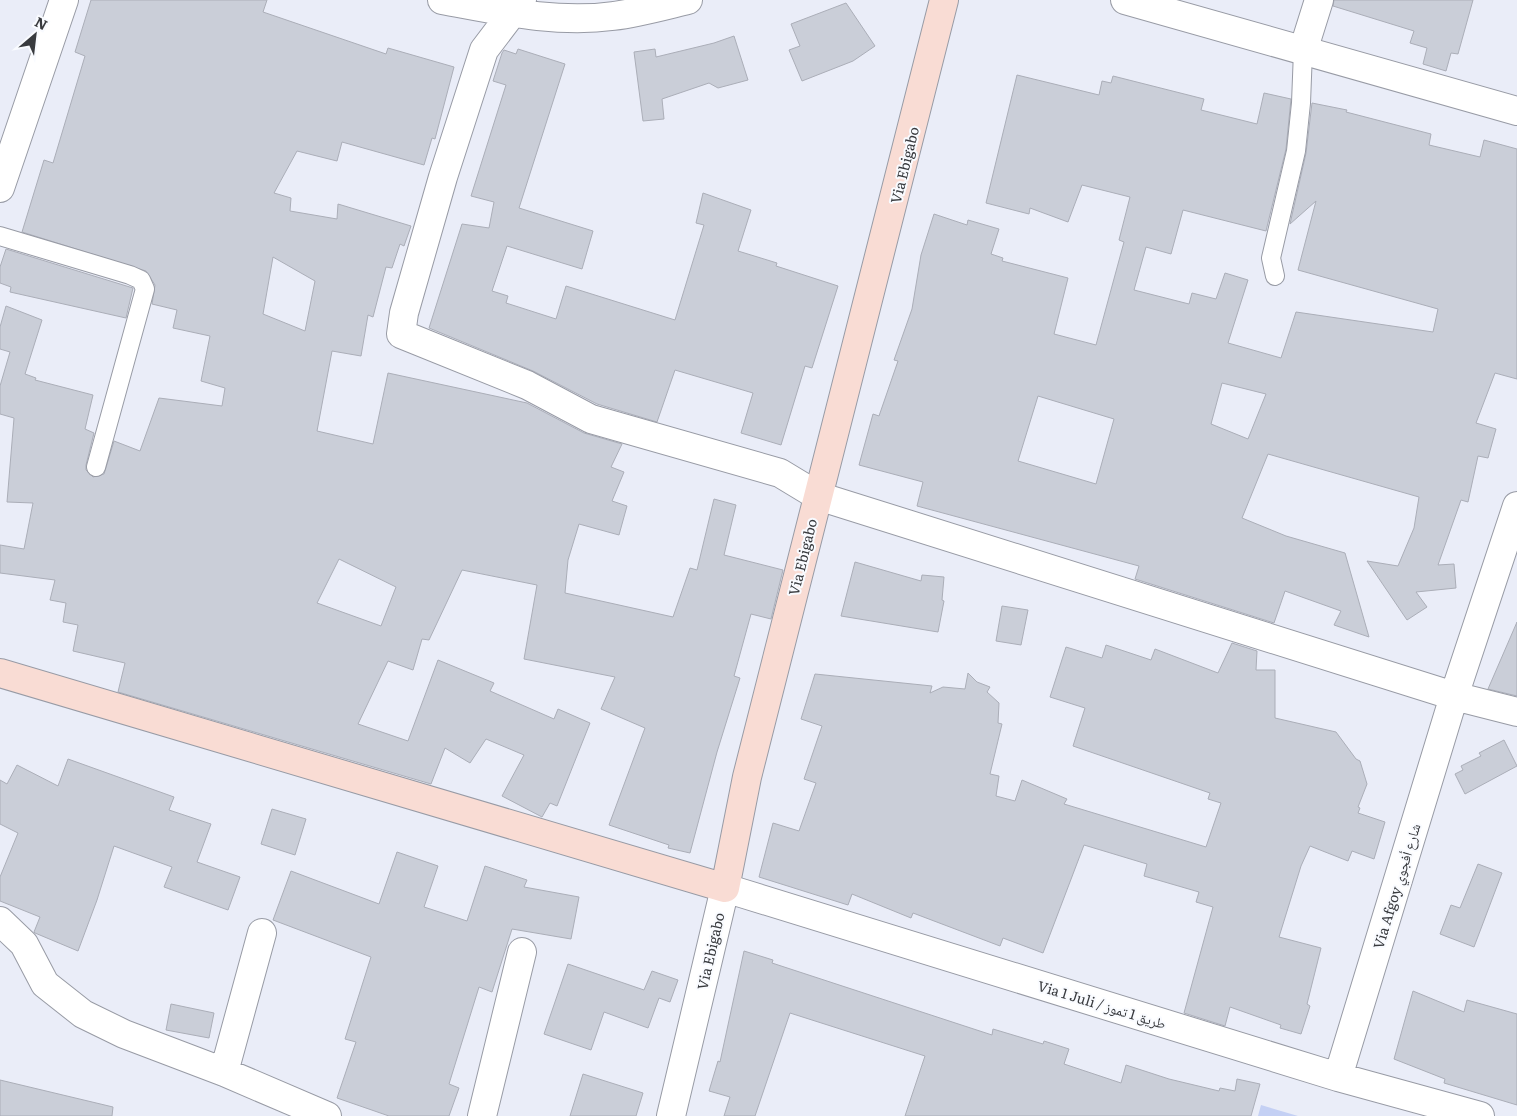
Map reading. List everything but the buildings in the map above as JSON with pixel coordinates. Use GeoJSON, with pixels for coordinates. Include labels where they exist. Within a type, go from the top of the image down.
{"type":"FeatureCollection","features":[{"type":"Feature","properties":{"kind":"main road","name":"Via Ebigabo"},"geometry":{"type":"LineString","coordinates":[[725,888],[747,777],[944,0]]}},
{"type":"Feature","properties":{"kind":"main road"},"geometry":{"type":"LineString","coordinates":[[0,672],[725,888]]}},
{"type":"Feature","properties":{"kind":"street"},"geometry":{"type":"LineString","coordinates":[[0,188],[64,0]]}},
{"type":"Feature","properties":{"kind":"street"},"geometry":{"type":"LineString","coordinates":[[442,0],[517,6],[559,18],[611,17],[688,0]]}},
{"type":"Feature","properties":{"kind":"street"},"geometry":{"type":"LineString","coordinates":[[1125,0],[1517,112]]}},
{"type":"Feature","properties":{"kind":"street"},"geometry":{"type":"LineString","coordinates":[[1303,51],[1319,0]]}},
{"type":"Feature","properties":{"kind":"street"},"geometry":{"type":"LineString","coordinates":[[517,6],[484,50],[443,177],[404,313],[401,334],[527,384],[591,419],[780,473],[818,496],[1454,696],[1517,712]]}},
{"type":"Feature","properties":{"kind":"street","name":"Via Afgoy شارع أفجوي"},"geometry":{"type":"LineString","coordinates":[[1338,1077],[1454,696],[1517,506]]}},
{"type":"Feature","properties":{"kind":"street","name":"Via 1 Juli / طريق 1 تموز"},"geometry":{"type":"LineString","coordinates":[[725,888],[1338,1077],[1480,1116]]}},
{"type":"Feature","properties":{"kind":"street","name":"Via Ebigabo"},"geometry":{"type":"LineString","coordinates":[[671,1116],[725,888]]}},
{"type":"Feature","properties":{"kind":"street"},"geometry":{"type":"LineString","coordinates":[[0,921],[24,944],[45,984],[83,1014],[124,1034],[224,1072],[326,1116]]}},
{"type":"Feature","properties":{"kind":"street"},"geometry":{"type":"LineString","coordinates":[[224,1072],[262,933]]}},
{"type":"Feature","properties":{"kind":"street"},"geometry":{"type":"LineString","coordinates":[[482,1116],[522,952]]}},
{"type":"Feature","properties":{"kind":"lane"},"geometry":{"type":"LineString","coordinates":[[1275,276],[1271,258],[1296,151],[1301,103],[1303,51]]}},
{"type":"Feature","properties":{"kind":"lane"},"geometry":{"type":"LineString","coordinates":[[0,236],[130,275],[141,280],[145,289],[96,467]]}},
{"type":"Feature","properties":{"kind":"shaded area"},"geometry":{"type":"Polygon","coordinates":[[[1261,1105],[1298,1116],[1258,1116],[1261,1105]]]}}]}
